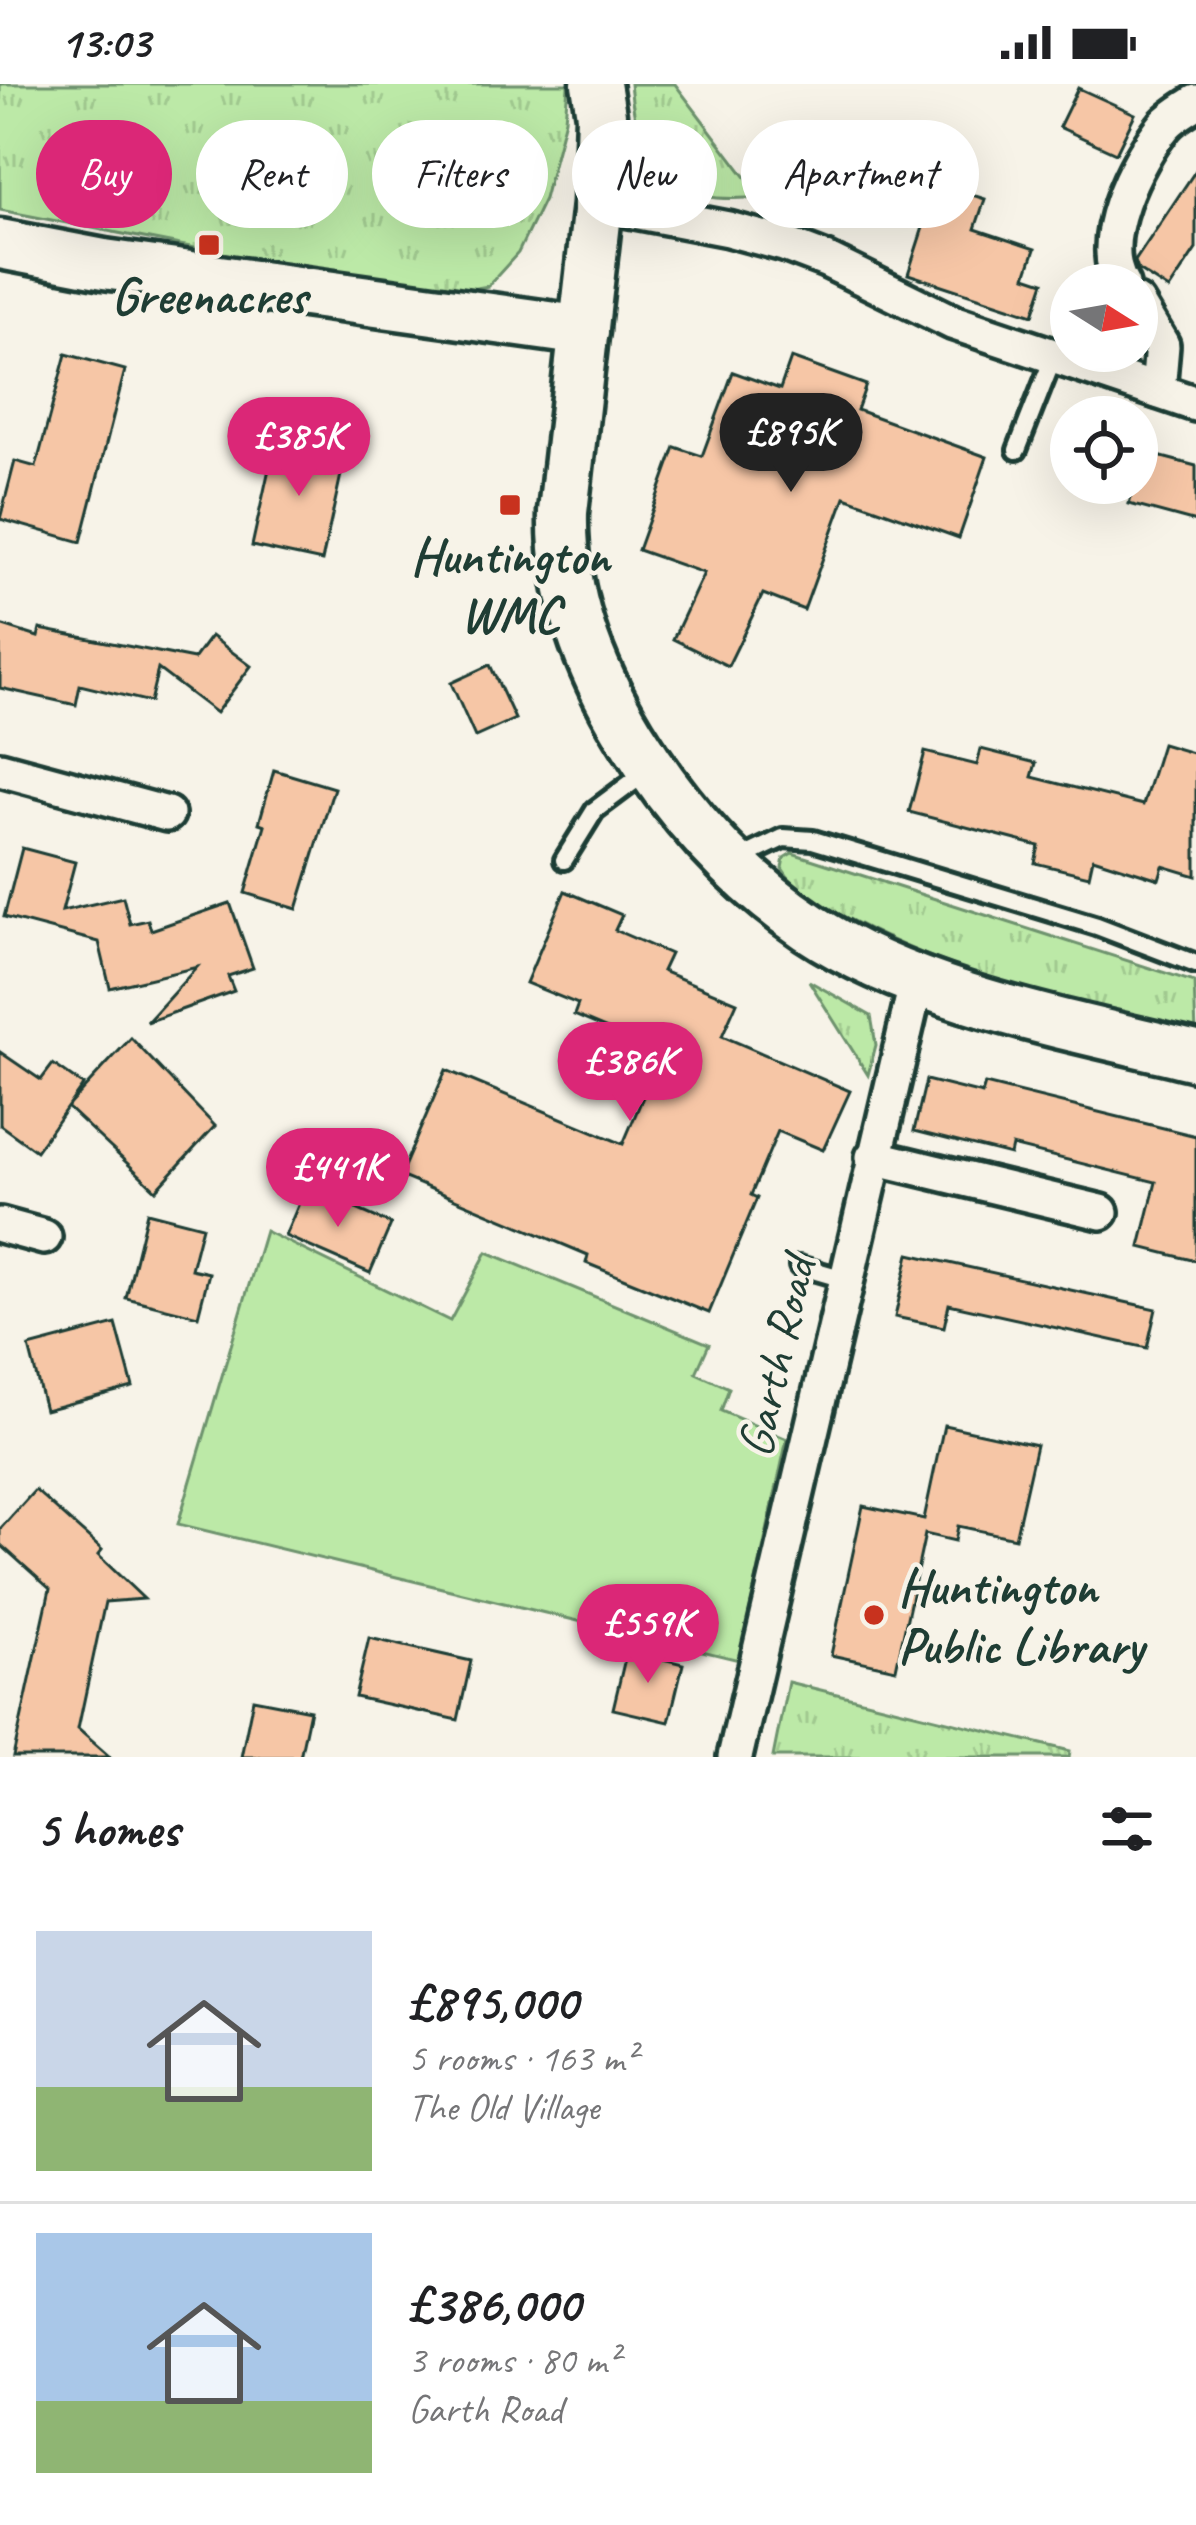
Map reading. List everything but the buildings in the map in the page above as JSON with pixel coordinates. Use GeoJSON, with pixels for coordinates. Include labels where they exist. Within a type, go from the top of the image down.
{"type":"FeatureCollection","features":[{"type":"Feature","properties":{"kind":"street"},"geometry":{"type":"LineString","coordinates":[[596,84],[601,120]]}},
{"type":"Feature","properties":{"kind":"street"},"geometry":{"type":"LineString","coordinates":[[1115,264],[1110,248],[1126,189],[1166,124],[1196,102]]}},
{"type":"Feature","properties":{"kind":"street"},"geometry":{"type":"LineString","coordinates":[[717,227],[826,260],[952,322],[1050,355]]}},
{"type":"Feature","properties":{"kind":"street"},"geometry":{"type":"LineString","coordinates":[[595,228],[562,555],[568,592],[601,687],[651,769],[729,864],[808,926],[917,980],[1196,1056]]}},
{"type":"Feature","properties":{"kind":"street"},"geometry":{"type":"LineString","coordinates":[[0,244],[104,264],[584,332]]}},
{"type":"Feature","properties":{"kind":"street"},"geometry":{"type":"LineString","coordinates":[[1158,338],[1162,345],[1158,391]]}},
{"type":"Feature","properties":{"kind":"street"},"geometry":{"type":"LineString","coordinates":[[1102,372],[1196,404]]}},
{"type":"Feature","properties":{"kind":"street"},"geometry":{"type":"LineString","coordinates":[[0,769],[167,814]]}},
{"type":"Feature","properties":{"kind":"street","name":"Garth Road"},"geometry":{"type":"LineString","coordinates":[[735,1757],[826,1423],[844,1280],[917,980]]}},
{"type":"Feature","properties":{"kind":"street"},"geometry":{"type":"LineString","coordinates":[[873,1157],[1101,1212]]}},
{"type":"Feature","properties":{"kind":"street"},"geometry":{"type":"LineString","coordinates":[[0,1225],[44,1237]]}},
{"type":"Feature","properties":{"kind":"lane"},"geometry":{"type":"LineString","coordinates":[[1017,450],[1050,366]]}},
{"type":"Feature","properties":{"kind":"lane"},"geometry":{"type":"LineString","coordinates":[[564,860],[595,810],[651,769]]}},
{"type":"Feature","properties":{"kind":"lane"},"geometry":{"type":"LineString","coordinates":[[729,864],[783,838],[813,840],[1097,926],[1196,964]]}},
{"type":"Feature","properties":{"kind":"lane"},"geometry":{"type":"LineString","coordinates":[[799,1266],[844,1280]]}},
{"type":"Feature","properties":{"kind":"green space"},"geometry":{"type":"Polygon","coordinates":[[[0,84],[568,84],[565,119],[548,184],[548,120],[372,120],[372,228],[530,228],[518,253],[488,286],[449,293],[92,228],[172,228],[172,120],[36,120],[36,217],[0,210],[0,84]]]}},
{"type":"Feature","properties":{"kind":"green space"},"geometry":{"type":"Polygon","coordinates":[[[630,84],[675,84],[702,120],[635,120],[630,84]]]}},
{"type":"Feature","properties":{"kind":"green space"},"geometry":{"type":"Polygon","coordinates":[[[717,139],[741,171],[741,198],[717,197],[717,139]]]}},
{"type":"Feature","properties":{"kind":"green space"},"geometry":{"type":"Polygon","coordinates":[[[792,853],[1194,982],[1196,1034],[1022,988],[896,942],[824,906],[796,886],[782,868],[784,858],[792,853]]]}},
{"type":"Feature","properties":{"kind":"green space"},"geometry":{"type":"Polygon","coordinates":[[[809,981],[871,1016],[876,1045],[868,1075],[809,981]]]}},
{"type":"Feature","properties":{"kind":"green space"},"geometry":{"type":"Polygon","coordinates":[[[265,1231],[450,1321],[487,1252],[709,1344],[696,1373],[729,1388],[721,1411],[787,1439],[739,1660],[178,1524],[265,1231]]]}},
{"type":"Feature","properties":{"kind":"green space"},"geometry":{"type":"Polygon","coordinates":[[[788,1682],[1070,1751],[1069,1757],[773,1757],[788,1682]]]}},
{"type":"Feature","properties":{"kind":"place","name":"Greenacres"},"geometry":{"type":"Point","coordinates":[209,245]}},
{"type":"Feature","properties":{"kind":"place","name":"Huntington WMC"},"geometry":{"type":"Point","coordinates":[510,505]}},
{"type":"Feature","properties":{"kind":"place","name":"Huntington Public Library"},"geometry":{"type":"Point","coordinates":[874,1615]}}]}
